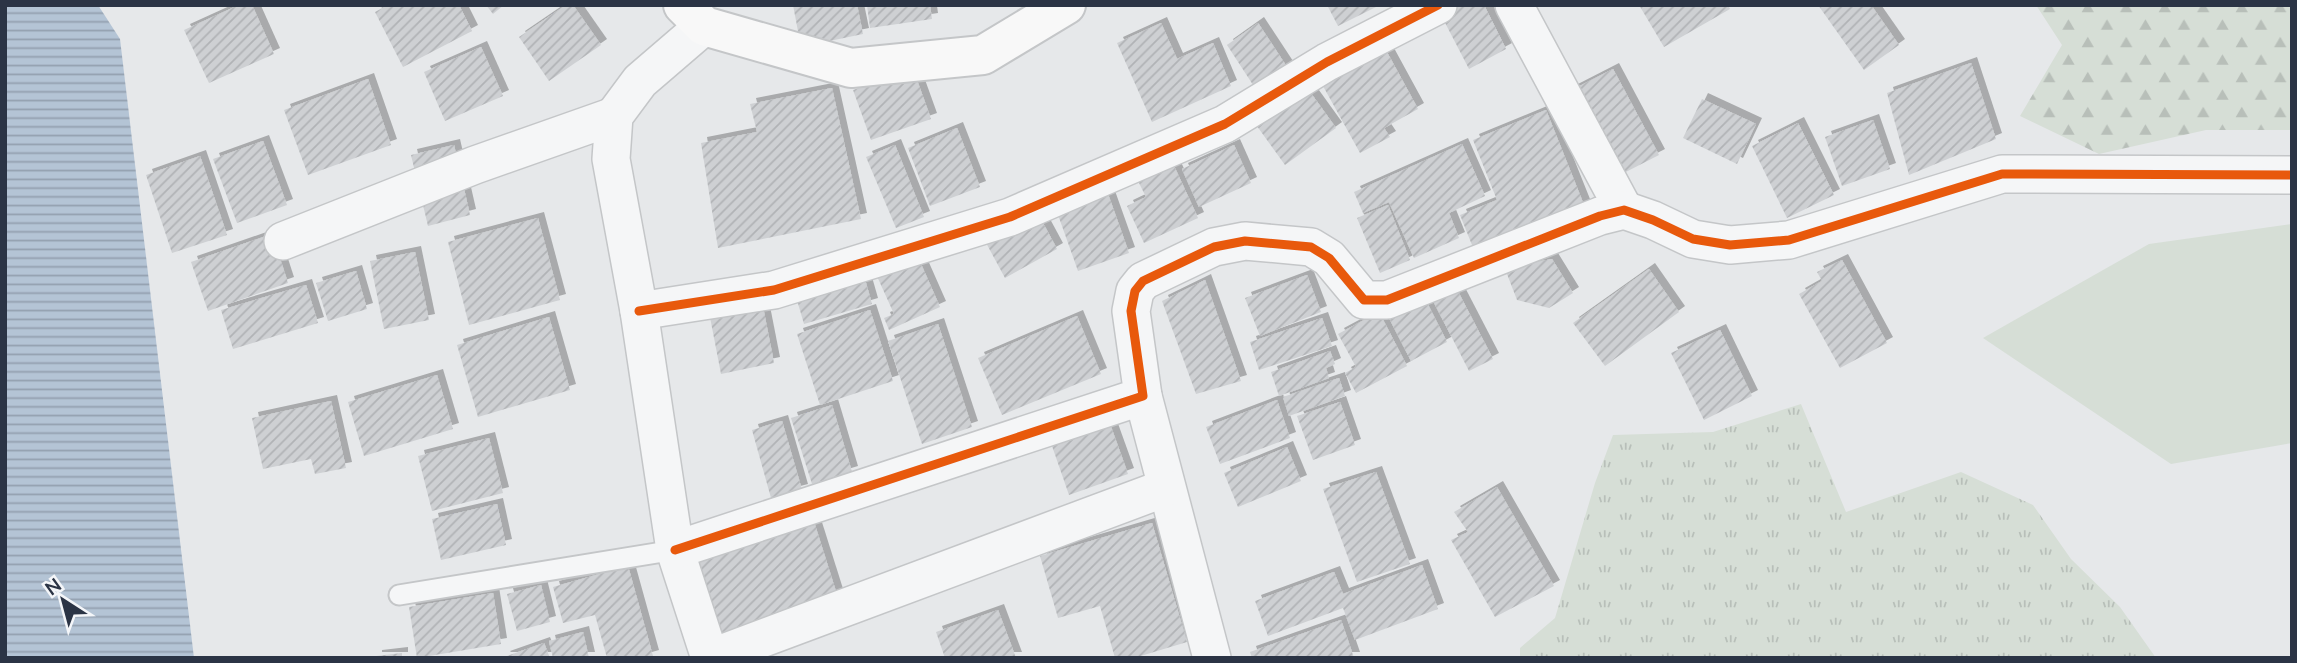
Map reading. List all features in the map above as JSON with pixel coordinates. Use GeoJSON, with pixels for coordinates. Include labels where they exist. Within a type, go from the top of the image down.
{"type":"FeatureCollection","features":[{"type":"Feature","properties":{"kind":"street"},"geometry":{"type":"LineString","coordinates":[[1066,5],[983,55],[851,68],[693,16],[614,116],[611,159],[639,311],[675,550],[710,658],[1166,488]]}},
{"type":"Feature","properties":{"kind":"street"},"geometry":{"type":"LineString","coordinates":[[639,311],[774,290],[1010,217],[1225,124],[1327,62],[1438,5]]}},
{"type":"Feature","properties":{"kind":"street"},"geometry":{"type":"LineString","coordinates":[[1526,9],[1624,211]]}},
{"type":"Feature","properties":{"kind":"street"},"geometry":{"type":"LineString","coordinates":[[283,241],[475,165],[614,116]]}},
{"type":"Feature","properties":{"kind":"street"},"geometry":{"type":"LineString","coordinates":[[1203,655],[1143,396],[1131,311],[1135,291],[1143,281],[1214,247],[1245,241],[1311,247],[1329,258],[1364,300],[1387,300],[1600,216],[1624,211],[1653,220],[1693,239],[1730,245],[1789,240],[2002,174],[2292,176]]}},
{"type":"Feature","properties":{"kind":"street"},"geometry":{"type":"LineString","coordinates":[[675,550],[1143,396]]}},
{"type":"Feature","properties":{"kind":"lane"},"geometry":{"type":"LineString","coordinates":[[399,595],[675,550]]}},
{"type":"Feature","properties":{"kind":"green space"},"geometry":{"type":"Polygon","coordinates":[[[2036,5],[2292,5],[2292,130],[2206,130],[2099,154],[2020,116],[2062,45],[2036,5]]]}},
{"type":"Feature","properties":{"kind":"green space"},"geometry":{"type":"Polygon","coordinates":[[[2292,224],[2292,443],[2171,464],[1983,338],[2149,244],[2292,224]]]}},
{"type":"Feature","properties":{"kind":"green space"},"geometry":{"type":"Polygon","coordinates":[[[1801,404],[1846,512],[1961,472],[2033,505],[2071,559],[2120,607],[2156,658],[1520,658],[1520,648],[1555,618],[1595,483],[1613,435],[1713,432],[1801,404]]]}},
{"type":"Feature","properties":{"kind":"water"},"geometry":{"type":"Polygon","coordinates":[[[5,5],[98,5],[120,39],[194,658],[5,658],[5,5]]]}},
{"type":"Feature","properties":{"kind":"building"},"geometry":{"type":"Polygon","coordinates":[[[239,5],[252,5],[274,54],[209,83],[184,30],[239,5]]]}},
{"type":"Feature","properties":{"kind":"building"},"geometry":{"type":"Polygon","coordinates":[[[388,5],[459,5],[472,31],[403,67],[375,12],[388,5]]]}},
{"type":"Feature","properties":{"kind":"building"},"geometry":{"type":"Polygon","coordinates":[[[486,5],[504,5],[493,14],[486,5]]]}},
{"type":"Feature","properties":{"kind":"building"},"geometry":{"type":"Polygon","coordinates":[[[566,5],[573,5],[601,45],[549,81],[519,37],[566,5]]]}},
{"type":"Feature","properties":{"kind":"building"},"geometry":{"type":"Polygon","coordinates":[[[793,5],[857,5],[863,34],[801,47],[793,5]]]}},
{"type":"Feature","properties":{"kind":"building"},"geometry":{"type":"Polygon","coordinates":[[[867,5],[930,5],[932,19],[870,28],[867,5]]]}},
{"type":"Feature","properties":{"kind":"building"},"geometry":{"type":"Polygon","coordinates":[[[1327,5],[1380,5],[1338,26],[1327,5]]]}},
{"type":"Feature","properties":{"kind":"building"},"geometry":{"type":"Polygon","coordinates":[[[1460,5],[1484,5],[1506,49],[1469,69],[1441,15],[1460,5]]]}},
{"type":"Feature","properties":{"kind":"building"},"geometry":{"type":"Polygon","coordinates":[[[1639,5],[1728,5],[1730,9],[1664,47],[1639,5]]]}},
{"type":"Feature","properties":{"kind":"building"},"geometry":{"type":"Polygon","coordinates":[[[1818,5],[1871,5],[1899,45],[1864,70],[1818,5]]]}},
{"type":"Feature","properties":{"kind":"building"},"geometry":{"type":"Polygon","coordinates":[[[1161,23],[1177,59],[1213,43],[1231,86],[1152,122],[1117,43],[1161,23]]]}},
{"type":"Feature","properties":{"kind":"building"},"geometry":{"type":"Polygon","coordinates":[[[1258,23],[1287,67],[1255,88],[1227,45],[1258,23]]]}},
{"type":"Feature","properties":{"kind":"building"},"geometry":{"type":"Polygon","coordinates":[[[1382,43],[1418,109],[1384,128],[1390,137],[1360,153],[1318,77],[1382,43]]]}},
{"type":"Feature","properties":{"kind":"building"},"geometry":{"type":"Polygon","coordinates":[[[481,47],[503,96],[445,121],[424,72],[481,47]]]}},
{"type":"Feature","properties":{"kind":"building"},"geometry":{"type":"Polygon","coordinates":[[[1971,63],[1996,139],[1909,175],[1887,93],[1971,63]]]}},
{"type":"Feature","properties":{"kind":"building"},"geometry":{"type":"Polygon","coordinates":[[[913,69],[931,119],[871,140],[853,90],[913,69]]]}},
{"type":"Feature","properties":{"kind":"building"},"geometry":{"type":"Polygon","coordinates":[[[1613,69],[1659,155],[1618,176],[1572,90],[1613,69]]]}},
{"type":"Feature","properties":{"kind":"building"},"geometry":{"type":"Polygon","coordinates":[[[368,79],[391,145],[308,175],[284,110],[368,79]]]}},
{"type":"Feature","properties":{"kind":"building"},"geometry":{"type":"Polygon","coordinates":[[[1305,85],[1336,128],[1285,165],[1254,122],[1305,85]]]}},
{"type":"Feature","properties":{"kind":"building"},"geometry":{"type":"Polygon","coordinates":[[[832,88],[861,219],[718,248],[701,143],[757,132],[750,104],[832,88]]]}},
{"type":"Feature","properties":{"kind":"building"},"geometry":{"type":"Polygon","coordinates":[[[1702,99],[1756,124],[1737,164],[1683,138],[1702,99]]]}},
{"type":"Feature","properties":{"kind":"building"},"geometry":{"type":"Polygon","coordinates":[[[1546,110],[1586,210],[1476,255],[1460,215],[1497,200],[1473,140],[1546,110]]]}},
{"type":"Feature","properties":{"kind":"building"},"geometry":{"type":"Polygon","coordinates":[[[1873,120],[1890,169],[1842,186],[1825,137],[1873,120]]]}},
{"type":"Feature","properties":{"kind":"building"},"geometry":{"type":"Polygon","coordinates":[[[1798,123],[1834,195],[1787,218],[1752,146],[1798,123]]]}},
{"type":"Feature","properties":{"kind":"building"},"geometry":{"type":"Polygon","coordinates":[[[957,128],[980,187],[930,206],[908,148],[957,128]]]}},
{"type":"Feature","properties":{"kind":"building"},"geometry":{"type":"Polygon","coordinates":[[[263,141],[287,205],[237,223],[213,159],[263,141]]]}},
{"type":"Feature","properties":{"kind":"building"},"geometry":{"type":"Polygon","coordinates":[[[1462,144],[1485,196],[1449,213],[1459,238],[1414,258],[1389,202],[1363,213],[1354,192],[1462,144]]]}},
{"type":"Feature","properties":{"kind":"building"},"geometry":{"type":"Polygon","coordinates":[[[454,145],[470,215],[428,226],[411,155],[454,145]]]}},
{"type":"Feature","properties":{"kind":"building"},"geometry":{"type":"Polygon","coordinates":[[[895,145],[924,217],[896,228],[866,157],[895,145]]]}},
{"type":"Feature","properties":{"kind":"building"},"geometry":{"type":"Polygon","coordinates":[[[1234,145],[1251,183],[1199,207],[1182,169],[1234,145]]]}},
{"type":"Feature","properties":{"kind":"building"},"geometry":{"type":"Polygon","coordinates":[[[1169,155],[1198,218],[1144,243],[1127,206],[1146,197],[1133,171],[1169,155]]]}},
{"type":"Feature","properties":{"kind":"building"},"geometry":{"type":"Polygon","coordinates":[[[200,156],[227,235],[172,253],[146,175],[200,156]]]}},
{"type":"Feature","properties":{"kind":"building"},"geometry":{"type":"Polygon","coordinates":[[[1108,194],[1129,253],[1078,271],[1057,212],[1108,194]]]}},
{"type":"Feature","properties":{"kind":"building"},"geometry":{"type":"Polygon","coordinates":[[[1388,205],[1410,260],[1380,273],[1357,218],[1388,205]]]}},
{"type":"Feature","properties":{"kind":"building"},"geometry":{"type":"Polygon","coordinates":[[[1037,212],[1057,249],[1005,278],[985,241],[1037,212]]]}},
{"type":"Feature","properties":{"kind":"building"},"geometry":{"type":"Polygon","coordinates":[[[538,218],[560,300],[469,325],[448,242],[538,218]]]}},
{"type":"Feature","properties":{"kind":"building"},"geometry":{"type":"Polygon","coordinates":[[[272,234],[288,283],[208,311],[191,262],[272,234]]]}},
{"type":"Feature","properties":{"kind":"building"},"geometry":{"type":"Polygon","coordinates":[[[415,252],[429,320],[384,329],[370,261],[415,252]]]}},
{"type":"Feature","properties":{"kind":"building"},"geometry":{"type":"Polygon","coordinates":[[[917,255],[940,307],[889,330],[884,318],[894,314],[876,274],[917,255]]]}},
{"type":"Feature","properties":{"kind":"building"},"geometry":{"type":"Polygon","coordinates":[[[1552,259],[1573,293],[1549,308],[1517,300],[1502,261],[1525,264],[1552,259]]]}},
{"type":"Feature","properties":{"kind":"building"},"geometry":{"type":"Polygon","coordinates":[[[1842,260],[1887,343],[1840,368],[1799,294],[1822,281],[1817,272],[1842,260]]]}},
{"type":"Feature","properties":{"kind":"building"},"geometry":{"type":"Polygon","coordinates":[[[862,269],[872,304],[804,324],[794,290],[862,269]]]}},
{"type":"Feature","properties":{"kind":"building"},"geometry":{"type":"Polygon","coordinates":[[[1649,269],[1679,312],[1605,366],[1573,323],[1649,269]]]}},
{"type":"Feature","properties":{"kind":"building"},"geometry":{"type":"Polygon","coordinates":[[[356,271],[367,309],[328,321],[316,283],[356,271]]]}},
{"type":"Feature","properties":{"kind":"building"},"geometry":{"type":"Polygon","coordinates":[[[1307,275],[1321,312],[1260,336],[1245,298],[1307,275]]]}},
{"type":"Feature","properties":{"kind":"building"},"geometry":{"type":"Polygon","coordinates":[[[1451,278],[1493,359],[1469,371],[1427,289],[1451,278]]]}},
{"type":"Feature","properties":{"kind":"building"},"geometry":{"type":"Polygon","coordinates":[[[1205,280],[1241,381],[1196,394],[1162,301],[1205,280]]]}},
{"type":"Feature","properties":{"kind":"building"},"geometry":{"type":"Polygon","coordinates":[[[306,285],[318,323],[233,349],[221,310],[306,285]]]}},
{"type":"Feature","properties":{"kind":"building"},"geometry":{"type":"Polygon","coordinates":[[[1421,291],[1447,342],[1411,361],[1385,310],[1421,291]]]}},
{"type":"Feature","properties":{"kind":"building"},"geometry":{"type":"Polygon","coordinates":[[[762,302],[774,363],[721,374],[709,312],[762,302]]]}},
{"type":"Feature","properties":{"kind":"building"},"geometry":{"type":"Polygon","coordinates":[[[870,310],[893,381],[820,405],[797,334],[870,310]]]}},
{"type":"Feature","properties":{"kind":"building"},"geometry":{"type":"Polygon","coordinates":[[[1379,312],[1407,366],[1356,393],[1345,373],[1356,367],[1338,334],[1379,312]]]}},
{"type":"Feature","properties":{"kind":"building"},"geometry":{"type":"Polygon","coordinates":[[[1077,316],[1101,374],[1002,415],[978,358],[1077,316]]]}},
{"type":"Feature","properties":{"kind":"building"},"geometry":{"type":"Polygon","coordinates":[[[549,317],[570,390],[478,417],[457,345],[549,317]]]}},
{"type":"Feature","properties":{"kind":"building"},"geometry":{"type":"Polygon","coordinates":[[[1322,318],[1332,346],[1259,370],[1250,342],[1322,318]]]}},
{"type":"Feature","properties":{"kind":"building"},"geometry":{"type":"Polygon","coordinates":[[[938,324],[972,427],[922,444],[888,341],[938,324]]]}},
{"type":"Feature","properties":{"kind":"building"},"geometry":{"type":"Polygon","coordinates":[[[1720,330],[1752,396],[1704,420],[1671,353],[1720,330]]]}},
{"type":"Feature","properties":{"kind":"building"},"geometry":{"type":"Polygon","coordinates":[[[1330,351],[1335,364],[1326,368],[1329,378],[1279,396],[1271,372],[1330,351]]]}},
{"type":"Feature","properties":{"kind":"building"},"geometry":{"type":"Polygon","coordinates":[[[437,375],[453,429],[364,456],[348,402],[437,375]]]}},
{"type":"Feature","properties":{"kind":"building"},"geometry":{"type":"Polygon","coordinates":[[[1339,378],[1345,396],[1289,416],[1283,397],[1339,378]]]}},
{"type":"Feature","properties":{"kind":"building"},"geometry":{"type":"Polygon","coordinates":[[[1277,400],[1290,438],[1220,464],[1206,427],[1277,400]]]}},
{"type":"Feature","properties":{"kind":"building"},"geometry":{"type":"Polygon","coordinates":[[[331,401],[346,468],[315,474],[311,459],[263,469],[252,418],[331,401]]]}},
{"type":"Feature","properties":{"kind":"building"},"geometry":{"type":"Polygon","coordinates":[[[1340,402],[1355,445],[1313,460],[1297,416],[1340,402]]]}},
{"type":"Feature","properties":{"kind":"building"},"geometry":{"type":"Polygon","coordinates":[[[832,405],[852,472],[812,484],[791,418],[832,405]]]}},
{"type":"Feature","properties":{"kind":"building"},"geometry":{"type":"Polygon","coordinates":[[[782,421],[802,490],[771,498],[752,430],[782,421]]]}},
{"type":"Feature","properties":{"kind":"building"},"geometry":{"type":"Polygon","coordinates":[[[1110,424],[1128,474],[1069,495],[1052,446],[1110,424]]]}},
{"type":"Feature","properties":{"kind":"building"},"geometry":{"type":"Polygon","coordinates":[[[489,438],[503,493],[432,511],[418,456],[489,438]]]}},
{"type":"Feature","properties":{"kind":"building"},"geometry":{"type":"Polygon","coordinates":[[[1287,447],[1301,481],[1238,507],[1224,473],[1287,447]]]}},
{"type":"Feature","properties":{"kind":"building"},"geometry":{"type":"Polygon","coordinates":[[[1376,472],[1410,564],[1357,582],[1323,489],[1376,472]]]}},
{"type":"Feature","properties":{"kind":"building"},"geometry":{"type":"Polygon","coordinates":[[[1497,487],[1554,586],[1495,617],[1451,540],[1468,532],[1454,512],[1497,487]]]}},
{"type":"Feature","properties":{"kind":"building"},"geometry":{"type":"Polygon","coordinates":[[[497,504],[506,545],[441,560],[432,519],[497,504]]]}},
{"type":"Feature","properties":{"kind":"building"},"geometry":{"type":"Polygon","coordinates":[[[1152,523],[1187,642],[1134,658],[1115,658],[1100,606],[1058,618],[1040,556],[1152,523]]]}},
{"type":"Feature","properties":{"kind":"building"},"geometry":{"type":"Polygon","coordinates":[[[815,525],[839,601],[720,638],[696,562],[815,525]]]}},
{"type":"Feature","properties":{"kind":"building"},"geometry":{"type":"Polygon","coordinates":[[[1422,565],[1438,609],[1355,640],[1343,608],[1268,636],[1255,601],[1334,572],[1343,594],[1422,565]]]}},
{"type":"Feature","properties":{"kind":"building"},"geometry":{"type":"Polygon","coordinates":[[[628,566],[653,656],[607,658],[595,615],[563,623],[553,587],[628,566]]]}},
{"type":"Feature","properties":{"kind":"building"},"geometry":{"type":"Polygon","coordinates":[[[541,585],[550,622],[517,631],[507,594],[541,585]]]}},
{"type":"Feature","properties":{"kind":"building"},"geometry":{"type":"Polygon","coordinates":[[[493,593],[501,644],[417,658],[409,607],[493,593]]]}},
{"type":"Feature","properties":{"kind":"building"},"geometry":{"type":"Polygon","coordinates":[[[998,610],[1016,658],[945,658],[936,632],[998,610]]]}},
{"type":"Feature","properties":{"kind":"building"},"geometry":{"type":"Polygon","coordinates":[[[1341,620],[1354,658],[1252,658],[1250,652],[1341,620]]]}},
{"type":"Feature","properties":{"kind":"building"},"geometry":{"type":"Polygon","coordinates":[[[583,632],[589,658],[553,658],[549,641],[583,632]]]}},
{"type":"Feature","properties":{"kind":"building"},"geometry":{"type":"Polygon","coordinates":[[[544,643],[550,658],[504,657],[544,643]]]}},
{"type":"Feature","properties":{"kind":"building"},"geometry":{"type":"Polygon","coordinates":[[[402,653],[402,658],[376,658],[376,656],[402,653]]]}},
{"type":"Feature","properties":{"kind":"cycle path"},"geometry":{"type":"LineString","coordinates":[[639,311],[774,290],[1010,217],[1225,124],[1327,62],[1438,5]]}},
{"type":"Feature","properties":{"kind":"cycle path"},"geometry":{"type":"LineString","coordinates":[[675,550],[1143,396],[1131,311],[1135,291],[1143,281],[1214,247],[1245,241],[1311,247],[1329,258],[1364,300],[1387,300],[1600,216],[1624,210],[1693,239],[1730,245],[1789,240],[2002,174],[2292,175]]}}]}
